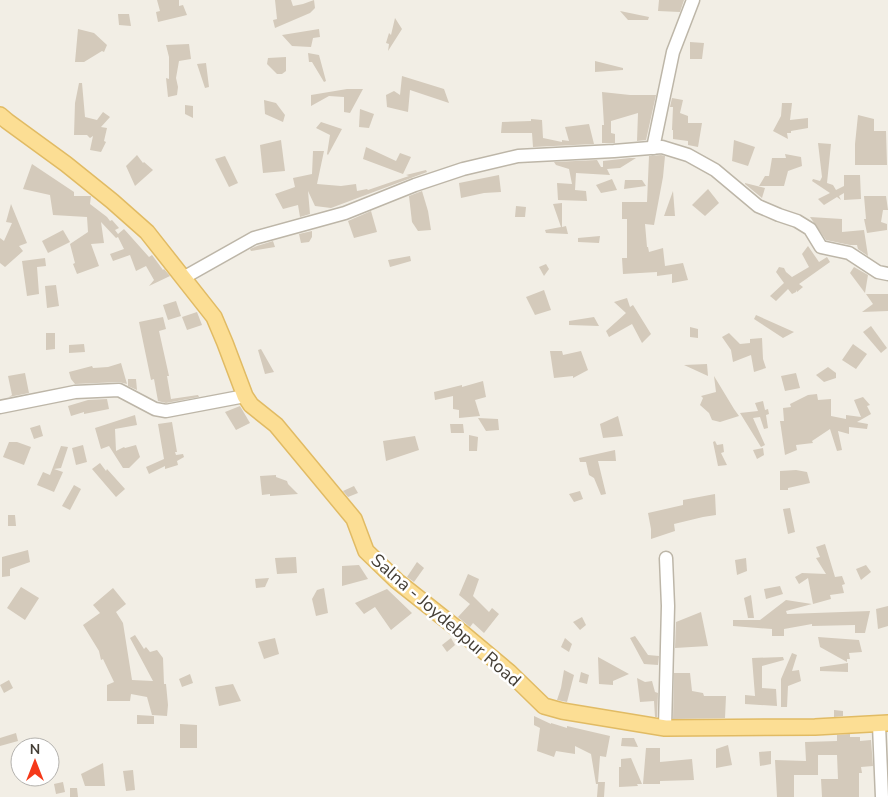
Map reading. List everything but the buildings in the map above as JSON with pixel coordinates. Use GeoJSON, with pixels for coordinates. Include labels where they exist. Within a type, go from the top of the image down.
{"type":"FeatureCollection","features":[{"type":"Feature","properties":{"kind":"main road","name":"Salna - Joydebpur Road"},"geometry":{"type":"LineString","coordinates":[[0,115],[89,182],[148,232],[214,318],[226,343],[245,396],[251,404],[276,425],[354,519],[366,551],[397,581],[509,672],[544,706],[562,711],[665,728],[815,728],[883,724]]}},
{"type":"Feature","properties":{"kind":"street"},"geometry":{"type":"LineString","coordinates":[[653,148],[673,52],[693,0]]}},
{"type":"Feature","properties":{"kind":"street"},"geometry":{"type":"LineString","coordinates":[[183,278],[254,238],[345,213],[415,185],[463,169],[518,156],[662,147],[688,155],[715,170],[758,206],[797,221],[810,229],[821,247],[849,253],[878,272],[888,274]]}},
{"type":"Feature","properties":{"kind":"street"},"geometry":{"type":"LineString","coordinates":[[0,407],[83,391],[119,390],[155,409],[166,412],[245,396]]}},
{"type":"Feature","properties":{"kind":"street"},"geometry":{"type":"LineString","coordinates":[[665,728],[668,606],[666,558]]}},
{"type":"Feature","properties":{"kind":"street"},"geometry":{"type":"LineString","coordinates":[[882,797],[883,724]]}}]}
